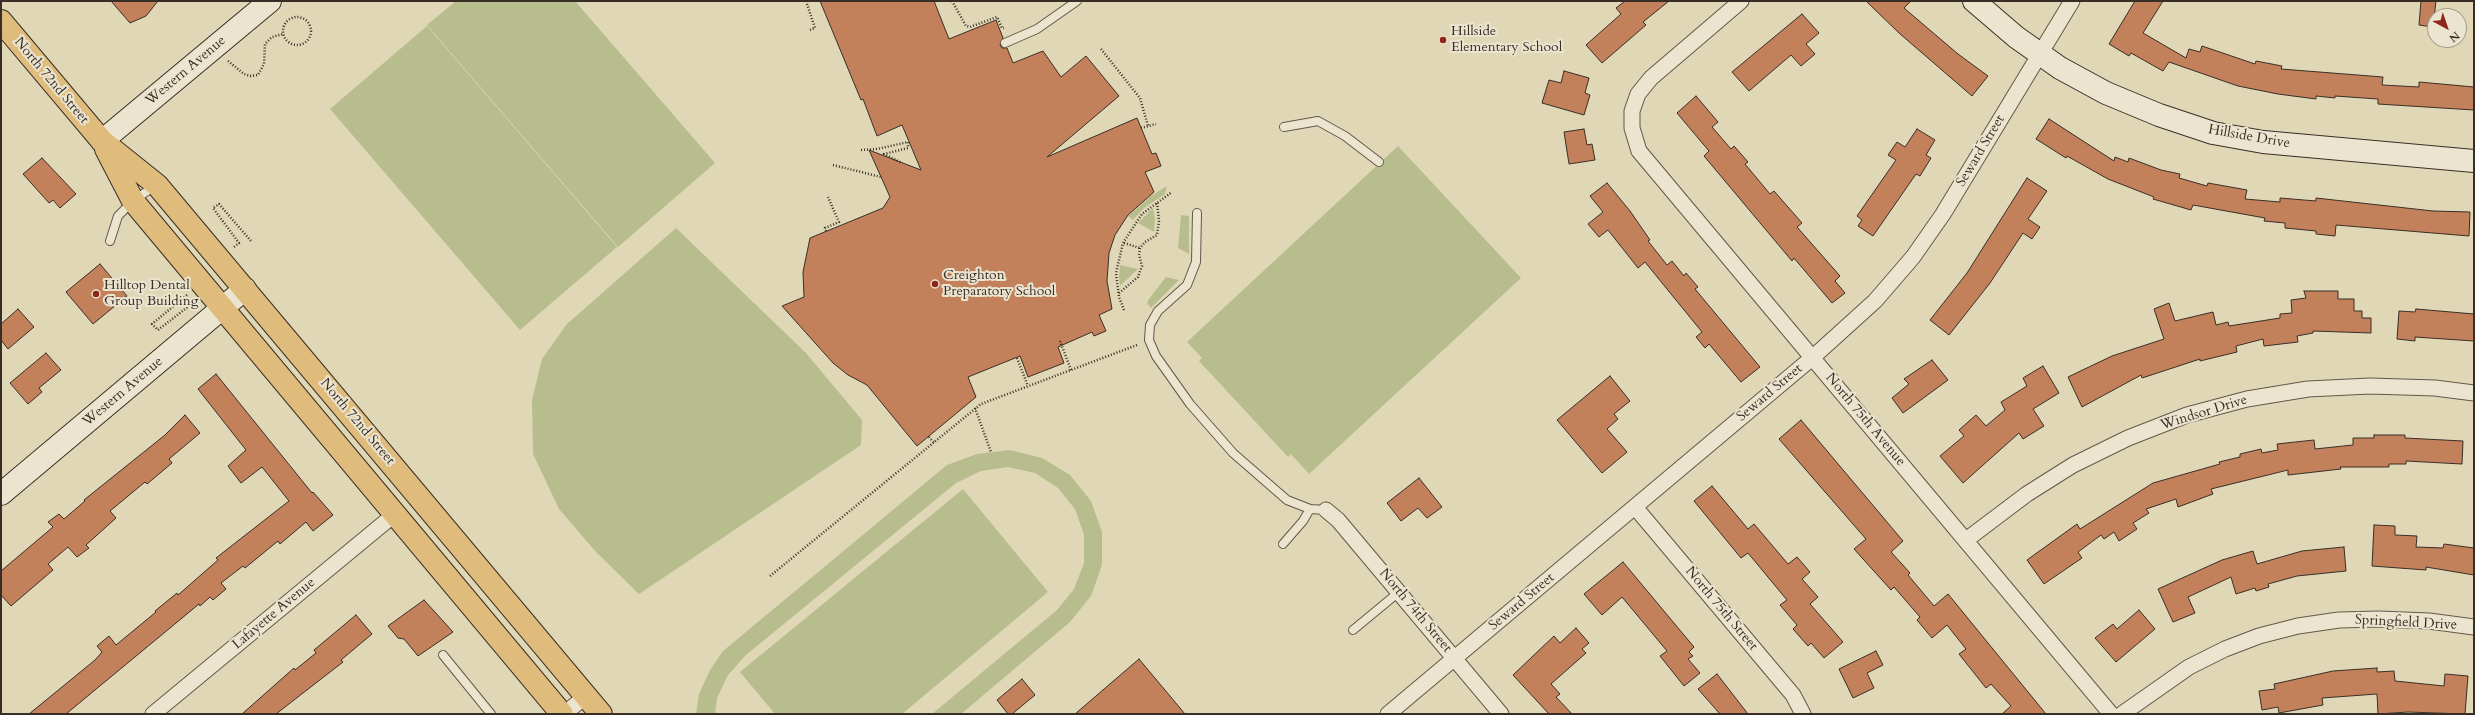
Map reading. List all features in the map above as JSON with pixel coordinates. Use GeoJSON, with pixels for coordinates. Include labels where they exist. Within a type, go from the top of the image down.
{"type":"FeatureCollection","features":[{"type":"Feature","properties":{"kind":"main road","name":"North 72nd Street"},"geometry":{"type":"LineString","coordinates":[[1,21],[102,141],[157,185],[601,714]]}},
{"type":"Feature","properties":{"kind":"main road","name":"North 72nd Street"},"geometry":{"type":"LineString","coordinates":[[102,141],[133,201],[563,714]]}},
{"type":"Feature","properties":{"kind":"street","name":"Western Avenue"},"geometry":{"type":"LineString","coordinates":[[102,141],[270,1]]}},
{"type":"Feature","properties":{"kind":"street","name":"North 75th Avenue"},"geometry":{"type":"LineString","coordinates":[[1741,1],[1651,78],[1638,94],[1632,111],[1632,128],[1640,151],[2111,714]]}},
{"type":"Feature","properties":{"kind":"street","name":"Hillside Drive"},"geometry":{"type":"LineString","coordinates":[[1974,1],[2040,54],[2106,93],[2159,115],[2213,133],[2263,142],[2474,161]]}},
{"type":"Feature","properties":{"kind":"street","name":"Seward Street"},"geometry":{"type":"LineString","coordinates":[[1388,714],[1812,358],[1875,301],[1913,257],[1943,214],[2072,1]]}},
{"type":"Feature","properties":{"kind":"street","name":"Western Avenue"},"geometry":{"type":"LineString","coordinates":[[1,494],[245,289]]}},
{"type":"Feature","properties":{"kind":"street","name":"Windsor Drive"},"geometry":{"type":"LineString","coordinates":[[1966,540],[2027,494],[2073,465],[2128,438],[2187,415],[2247,399],[2308,389],[2370,386],[2435,388],[2474,393]]}},
{"type":"Feature","properties":{"kind":"street","name":"North 75th Street"},"geometry":{"type":"LineString","coordinates":[[1635,507],[1793,695],[1803,714]]}},
{"type":"Feature","properties":{"kind":"street","name":"North 74th Street"},"geometry":{"type":"LineString","coordinates":[[1326,510],[1338,520],[1501,714]]}},
{"type":"Feature","properties":{"kind":"street","name":"Lafayette Avenue"},"geometry":{"type":"LineString","coordinates":[[153,714],[395,514]]}},
{"type":"Feature","properties":{"kind":"street","name":"Springfield Drive"},"geometry":{"type":"LineString","coordinates":[[2122,714],[2189,667],[2225,649],[2259,636],[2298,626],[2339,620],[2379,619],[2429,621],[2474,627]]}},
{"type":"Feature","properties":{"kind":"street"},"geometry":{"type":"LineString","coordinates":[[563,714],[586,696]]}},
{"type":"Feature","properties":{"kind":"lane"},"geometry":{"type":"LineString","coordinates":[[1009,41],[1037,29],[1077,1]]}},
{"type":"Feature","properties":{"kind":"lane"},"geometry":{"type":"LineString","coordinates":[[1284,127],[1318,121],[1345,136],[1379,162]]}},
{"type":"Feature","properties":{"kind":"lane"},"geometry":{"type":"LineString","coordinates":[[110,241],[118,216],[133,201],[157,185]]}},
{"type":"Feature","properties":{"kind":"lane"},"geometry":{"type":"LineString","coordinates":[[1197,213],[1196,262],[1187,285],[1158,311],[1150,325],[1149,340],[1156,356],[1190,404],[1233,453],[1287,500],[1310,509],[1326,510]]}},
{"type":"Feature","properties":{"kind":"lane"},"geometry":{"type":"LineString","coordinates":[[1283,544],[1303,521],[1310,509]]}},
{"type":"Feature","properties":{"kind":"lane"},"geometry":{"type":"LineString","coordinates":[[1353,630],[1399,592]]}},
{"type":"Feature","properties":{"kind":"lane"},"geometry":{"type":"LineString","coordinates":[[443,655],[491,714]]}},
{"type":"Feature","properties":{"kind":"path"},"geometry":{"type":"LineString","coordinates":[[806,1],[815,28],[810,30]]}},
{"type":"Feature","properties":{"kind":"path"},"geometry":{"type":"LineString","coordinates":[[952,1],[966,26],[970,28],[997,17],[1002,28],[1009,28],[1009,41]]}},
{"type":"Feature","properties":{"kind":"path"},"geometry":{"type":"LineString","coordinates":[[284,17],[287,21]]}},
{"type":"Feature","properties":{"kind":"path"},"geometry":{"type":"LineString","coordinates":[[296,17],[305,19],[311,26],[311,35],[306,43],[297,46],[288,42],[283,34],[287,21],[296,17]]}},
{"type":"Feature","properties":{"kind":"path"},"geometry":{"type":"LineString","coordinates":[[227,60],[235,69],[244,74],[251,76],[258,75],[264,64],[265,44],[272,37],[283,34]]}},
{"type":"Feature","properties":{"kind":"path"},"geometry":{"type":"LineString","coordinates":[[1101,49],[1140,98],[1148,126]]}},
{"type":"Feature","properties":{"kind":"path"},"geometry":{"type":"LineString","coordinates":[[1141,128],[1156,124]]}},
{"type":"Feature","properties":{"kind":"path"},"geometry":{"type":"LineString","coordinates":[[861,150],[877,149],[908,142],[908,148],[884,154],[902,163]]}},
{"type":"Feature","properties":{"kind":"path"},"geometry":{"type":"LineString","coordinates":[[833,165],[881,177]]}},
{"type":"Feature","properties":{"kind":"path"},"geometry":{"type":"LineString","coordinates":[[1124,310],[1119,293],[1116,273],[1123,243],[1134,222],[1147,208],[1172,192]]}},
{"type":"Feature","properties":{"kind":"path"},"geometry":{"type":"LineString","coordinates":[[826,231],[825,228],[839,222],[828,197]]}},
{"type":"Feature","properties":{"kind":"path"},"geometry":{"type":"LineString","coordinates":[[1119,293],[1133,282],[1141,272],[1142,266],[1139,255],[1140,248],[1157,235],[1159,221],[1157,202]]}},
{"type":"Feature","properties":{"kind":"path"},"geometry":{"type":"LineString","coordinates":[[238,243],[213,208],[219,204],[251,241]]}},
{"type":"Feature","properties":{"kind":"path"},"geometry":{"type":"LineString","coordinates":[[1123,243],[1140,248]]}},
{"type":"Feature","properties":{"kind":"path"},"geometry":{"type":"LineString","coordinates":[[189,293],[152,324],[158,330],[189,306]]}},
{"type":"Feature","properties":{"kind":"path"},"geometry":{"type":"LineString","coordinates":[[1060,341],[1071,370]]}},
{"type":"Feature","properties":{"kind":"path"},"geometry":{"type":"LineString","coordinates":[[770,576],[981,404],[1141,343]]}},
{"type":"Feature","properties":{"kind":"path"},"geometry":{"type":"LineString","coordinates":[[1017,358],[1025,374],[1028,386]]}},
{"type":"Feature","properties":{"kind":"path"},"geometry":{"type":"LineString","coordinates":[[975,408],[992,452]]}},
{"type":"Feature","properties":{"kind":"path"},"geometry":{"type":"LineString","coordinates":[[928,436],[934,443]]}},
{"type":"Feature","properties":{"kind":"green space"},"geometry":{"type":"Polygon","coordinates":[[[456,1],[575,1],[715,163],[618,247],[427,25],[456,1]]]}},
{"type":"Feature","properties":{"kind":"green space"},"geometry":{"type":"Polygon","coordinates":[[[427,26],[617,247],[520,330],[330,109],[427,26]]]}},
{"type":"Feature","properties":{"kind":"green space"},"geometry":{"type":"Polygon","coordinates":[[[1398,146],[1521,278],[1309,474],[1291,454],[1288,457],[1199,361],[1202,358],[1187,342],[1398,146]]]}},
{"type":"Feature","properties":{"kind":"green space"},"geometry":{"type":"Polygon","coordinates":[[[1167,186],[1165,194],[1144,208],[1133,220],[1128,216],[1151,196],[1167,186]]]}},
{"type":"Feature","properties":{"kind":"green space"},"geometry":{"type":"Polygon","coordinates":[[[1153,208],[1155,219],[1154,232],[1138,223],[1153,208]]]}},
{"type":"Feature","properties":{"kind":"green space"},"geometry":{"type":"Polygon","coordinates":[[[1181,215],[1189,216],[1189,254],[1178,248],[1181,215]]]}},
{"type":"Feature","properties":{"kind":"green space"},"geometry":{"type":"Polygon","coordinates":[[[676,228],[806,353],[862,420],[861,445],[639,594],[596,552],[559,509],[533,454],[532,400],[542,359],[567,324],[676,228]]]}},
{"type":"Feature","properties":{"kind":"green space"},"geometry":{"type":"Polygon","coordinates":[[[1120,265],[1138,269],[1120,286],[1119,277],[1120,265]]]}},
{"type":"Feature","properties":{"kind":"green space"},"geometry":{"type":"Polygon","coordinates":[[[1166,277],[1179,280],[1151,308],[1147,303],[1166,277]]]}},
{"type":"Feature","properties":{"kind":"green space"},"geometry":{"type":"Polygon","coordinates":[[[1010,450],[1042,458],[1070,475],[1091,501],[1102,532],[1102,565],[1091,596],[1070,622],[961,714],[932,714],[1057,610],[1074,589],[1084,563],[1084,535],[1075,509],[1058,488],[1035,473],[1008,467],[981,471],[956,483],[746,655],[728,675],[717,698],[715,714],[696,714],[699,694],[710,670],[723,651],[947,465],[977,454],[1010,450]]]}},
{"type":"Feature","properties":{"kind":"green space"},"geometry":{"type":"Polygon","coordinates":[[[963,489],[1048,592],[902,714],[775,714],[740,672],[963,489]]]}},
{"type":"Feature","properties":{"kind":"building"},"geometry":{"type":"Polygon","coordinates":[[[111,1],[158,1],[146,16],[130,23],[111,1]]]}},
{"type":"Feature","properties":{"kind":"building","name":"Creighton Preparatory School"},"geometry":{"type":"Polygon","coordinates":[[[820,1],[934,1],[949,39],[996,20],[1003,38],[1000,45],[1002,48],[1007,48],[1013,63],[1043,51],[1061,77],[1086,56],[1119,96],[1047,157],[1137,118],[1152,154],[1156,153],[1161,166],[1145,172],[1154,192],[1128,215],[1115,235],[1109,253],[1107,281],[1112,309],[1099,315],[1106,331],[1094,336],[1092,332],[1058,347],[1064,363],[1028,377],[1020,356],[968,377],[976,397],[917,446],[867,385],[848,375],[833,363],[782,306],[804,297],[803,272],[810,238],[883,208],[890,197],[869,150],[921,170],[902,125],[877,136],[863,99],[861,100],[820,1]]]}},
{"type":"Feature","properties":{"kind":"building"},"geometry":{"type":"Polygon","coordinates":[[[1625,1],[1669,1],[1643,22],[1646,25],[1602,63],[1586,45],[1621,14],[1616,8],[1625,1]]]}},
{"type":"Feature","properties":{"kind":"building"},"geometry":{"type":"Polygon","coordinates":[[[1866,1],[1911,1],[1904,8],[1958,54],[1988,76],[1972,96],[1899,33],[1866,1]]]}},
{"type":"Feature","properties":{"kind":"building"},"geometry":{"type":"Polygon","coordinates":[[[2135,1],[2163,1],[2143,33],[2186,58],[2189,49],[2200,52],[2202,46],[2255,64],[2256,61],[2282,66],[2281,69],[2383,77],[2382,85],[2419,87],[2419,82],[2474,87],[2474,110],[2378,104],[2378,99],[2316,96],[2316,99],[2278,94],[2238,86],[2169,62],[2163,71],[2131,53],[2129,56],[2109,44],[2135,1]]]}},
{"type":"Feature","properties":{"kind":"building"},"geometry":{"type":"Polygon","coordinates":[[[2421,1],[2436,1],[2435,8],[2427,8],[2427,26],[2419,25],[2421,1]]]}},
{"type":"Feature","properties":{"kind":"building"},"geometry":{"type":"Polygon","coordinates":[[[1802,14],[1819,33],[1806,44],[1815,54],[1801,66],[1791,55],[1749,91],[1732,72],[1802,14]]]}},
{"type":"Feature","properties":{"kind":"building"},"geometry":{"type":"Polygon","coordinates":[[[1564,71],[1589,78],[1585,93],[1590,95],[1584,115],[1542,103],[1549,80],[1561,83],[1564,71]]]}},
{"type":"Feature","properties":{"kind":"building"},"geometry":{"type":"Polygon","coordinates":[[[1696,96],[1718,122],[1712,127],[1731,149],[1734,146],[1748,162],[1745,164],[1770,194],[1774,191],[1802,223],[1797,227],[1840,276],[1835,281],[1845,293],[1832,303],[1794,258],[1792,261],[1704,156],[1709,151],[1677,113],[1696,96]]]}},
{"type":"Feature","properties":{"kind":"building"},"geometry":{"type":"Polygon","coordinates":[[[2049,119],[2114,161],[2115,157],[2128,162],[2129,158],[2161,170],[2180,174],[2179,178],[2207,186],[2208,183],[2247,190],[2245,199],[2280,202],[2280,198],[2316,201],[2316,198],[2433,211],[2470,212],[2469,236],[2336,225],[2335,236],[2316,234],[2316,231],[2285,228],[2285,223],[2264,221],[2265,218],[2193,205],[2191,210],[2153,199],[2154,197],[2108,179],[2067,156],[2066,158],[2036,139],[2049,119]]]}},
{"type":"Feature","properties":{"kind":"building"},"geometry":{"type":"Polygon","coordinates":[[[1584,129],[1587,145],[1592,144],[1595,160],[1569,164],[1564,132],[1584,129]]]}},
{"type":"Feature","properties":{"kind":"building"},"geometry":{"type":"Polygon","coordinates":[[[1917,129],[1935,140],[1926,155],[1931,158],[1920,176],[1916,174],[1873,236],[1858,226],[1862,220],[1857,216],[1896,160],[1888,155],[1897,142],[1905,147],[1917,129]]]}},
{"type":"Feature","properties":{"kind":"building"},"geometry":{"type":"Polygon","coordinates":[[[42,158],[76,194],[60,208],[53,200],[49,203],[23,174],[42,158]]]}},
{"type":"Feature","properties":{"kind":"building"},"geometry":{"type":"Polygon","coordinates":[[[2027,178],[2047,191],[2028,219],[2040,227],[2032,239],[2023,233],[1990,283],[1949,335],[1930,320],[1967,273],[2027,178]]]}},
{"type":"Feature","properties":{"kind":"building"},"geometry":{"type":"Polygon","coordinates":[[[1607,183],[1630,211],[1650,240],[1648,241],[1667,265],[1672,261],[1684,276],[1686,273],[1698,287],[1695,289],[1760,367],[1741,382],[1709,344],[1705,348],[1696,337],[1702,332],[1645,262],[1638,268],[1608,230],[1599,237],[1588,224],[1603,212],[1590,196],[1607,183]]]}},
{"type":"Feature","properties":{"kind":"building","name":"Hilltop Dental Group Building"},"geometry":{"type":"Polygon","coordinates":[[[100,264],[127,296],[93,324],[66,292],[100,264]]]}},
{"type":"Feature","properties":{"kind":"building"},"geometry":{"type":"Polygon","coordinates":[[[2304,291],[2338,291],[2338,299],[2354,299],[2354,311],[2362,311],[2362,318],[2371,318],[2371,333],[2313,331],[2313,333],[2297,336],[2298,342],[2264,346],[2263,339],[2236,346],[2237,352],[2200,361],[2200,359],[2142,378],[2141,375],[2082,407],[2068,377],[2112,356],[2164,339],[2154,309],[2169,303],[2175,321],[2213,312],[2216,325],[2228,322],[2229,326],[2280,318],[2280,314],[2292,313],[2291,300],[2306,298],[2304,291]]]}},
{"type":"Feature","properties":{"kind":"building"},"geometry":{"type":"Polygon","coordinates":[[[18,309],[34,327],[8,349],[1,340],[1,324],[18,309]]]}},
{"type":"Feature","properties":{"kind":"building"},"geometry":{"type":"Polygon","coordinates":[[[2416,309],[2474,314],[2474,341],[2415,337],[2415,341],[2397,339],[2399,311],[2415,312],[2416,309]]]}},
{"type":"Feature","properties":{"kind":"building"},"geometry":{"type":"Polygon","coordinates":[[[46,353],[61,370],[39,388],[42,392],[28,404],[10,383],[46,353]]]}},
{"type":"Feature","properties":{"kind":"building"},"geometry":{"type":"Polygon","coordinates":[[[1932,360],[1948,380],[1903,413],[1892,398],[1909,384],[1904,379],[1932,360]]]}},
{"type":"Feature","properties":{"kind":"building"},"geometry":{"type":"Polygon","coordinates":[[[2043,366],[2059,393],[2033,409],[2044,426],[2023,439],[2019,433],[1963,483],[1940,456],[1964,436],[1959,430],[1976,415],[1986,426],[2005,410],[2001,402],[2027,386],[2023,378],[2043,366]]]}},
{"type":"Feature","properties":{"kind":"building"},"geometry":{"type":"Polygon","coordinates":[[[216,374],[312,493],[313,492],[333,515],[313,531],[306,522],[280,544],[278,541],[245,568],[243,566],[221,583],[226,589],[213,600],[210,597],[200,606],[199,604],[66,714],[29,714],[95,660],[102,652],[97,646],[109,636],[116,645],[177,593],[178,595],[218,560],[216,558],[289,501],[262,467],[241,483],[228,466],[246,450],[198,389],[216,374]]]}},
{"type":"Feature","properties":{"kind":"building"},"geometry":{"type":"Polygon","coordinates":[[[1610,376],[1630,401],[1614,414],[1618,419],[1607,429],[1627,452],[1602,473],[1557,420],[1610,376]]]}},
{"type":"Feature","properties":{"kind":"building"},"geometry":{"type":"Polygon","coordinates":[[[185,415],[200,433],[169,459],[172,463],[147,484],[145,482],[110,511],[116,518],[86,545],[89,548],[77,557],[68,547],[48,564],[53,570],[11,606],[1,595],[1,571],[53,527],[48,522],[59,514],[64,519],[85,501],[84,500],[165,435],[185,415]]]}},
{"type":"Feature","properties":{"kind":"building"},"geometry":{"type":"Polygon","coordinates":[[[1801,420],[1903,541],[1891,552],[1910,573],[1908,575],[1934,606],[1948,594],[2046,714],[2002,714],[2011,706],[1991,684],[1986,688],[1959,654],[1966,649],[1947,625],[1932,638],[1917,620],[1920,617],[1894,587],[1891,590],[1854,549],[1866,539],[1779,439],[1801,420]]]}},
{"type":"Feature","properties":{"kind":"building"},"geometry":{"type":"Polygon","coordinates":[[[2374,435],[2405,435],[2405,438],[2463,441],[2462,464],[2406,461],[2406,464],[2389,464],[2389,467],[2340,467],[2341,469],[2288,475],[2288,470],[2211,489],[2213,494],[2178,507],[2176,499],[2146,509],[2149,513],[2133,523],[2137,529],[2119,541],[2114,532],[2104,539],[2101,535],[2078,552],[2082,558],[2044,584],[2027,560],[2077,524],[2080,529],[2153,483],[2220,464],[2219,462],[2240,457],[2240,454],[2261,449],[2262,453],[2278,450],[2277,444],[2314,440],[2315,449],[2353,445],[2353,438],[2374,438],[2374,435]]]}},
{"type":"Feature","properties":{"kind":"building"},"geometry":{"type":"Polygon","coordinates":[[[1419,478],[1442,507],[1427,518],[1418,508],[1401,521],[1387,503],[1419,478]]]}},
{"type":"Feature","properties":{"kind":"building"},"geometry":{"type":"Polygon","coordinates":[[[1712,486],[1748,529],[1754,524],[1788,564],[1797,557],[1810,572],[1802,579],[1818,597],[1810,604],[1843,642],[1824,658],[1811,643],[1808,646],[1793,629],[1797,625],[1780,605],[1787,600],[1748,553],[1741,558],[1694,501],[1712,486]]]}},
{"type":"Feature","properties":{"kind":"building"},"geometry":{"type":"Polygon","coordinates":[[[2374,525],[2395,526],[2395,535],[2417,536],[2416,547],[2443,548],[2444,544],[2474,548],[2474,575],[2426,567],[2426,570],[2372,566],[2374,525]]]}},
{"type":"Feature","properties":{"kind":"building"},"geometry":{"type":"Polygon","coordinates":[[[2344,547],[2346,571],[2297,576],[2268,584],[2269,587],[2256,591],[2255,588],[2236,594],[2231,577],[2188,597],[2195,613],[2173,622],[2158,589],[2222,560],[2253,551],[2257,564],[2302,551],[2344,547]]]}},
{"type":"Feature","properties":{"kind":"building"},"geometry":{"type":"Polygon","coordinates":[[[1623,562],[1694,647],[1689,652],[1693,656],[1688,659],[1700,673],[1684,686],[1660,656],[1667,651],[1622,597],[1602,615],[1584,594],[1623,562]]]}},
{"type":"Feature","properties":{"kind":"building"},"geometry":{"type":"Polygon","coordinates":[[[424,600],[453,632],[418,656],[404,639],[398,638],[388,626],[424,600]]]}},
{"type":"Feature","properties":{"kind":"building"},"geometry":{"type":"Polygon","coordinates":[[[2139,610],[2155,629],[2116,662],[2095,638],[2113,624],[2117,629],[2139,610]]]}},
{"type":"Feature","properties":{"kind":"building"},"geometry":{"type":"Polygon","coordinates":[[[356,615],[372,634],[341,660],[343,662],[276,714],[242,714],[294,668],[295,670],[316,653],[314,650],[356,615]]]}},
{"type":"Feature","properties":{"kind":"building"},"geometry":{"type":"Polygon","coordinates":[[[1576,628],[1589,643],[1582,649],[1586,653],[1551,684],[1560,694],[1556,697],[1572,714],[1549,714],[1513,675],[1554,636],[1560,643],[1576,628]]]}},
{"type":"Feature","properties":{"kind":"building"},"geometry":{"type":"Polygon","coordinates":[[[1876,651],[1883,665],[1867,673],[1874,688],[1853,698],[1839,669],[1876,651]]]}},
{"type":"Feature","properties":{"kind":"building"},"geometry":{"type":"Polygon","coordinates":[[[1139,659],[1185,714],[1075,714],[1139,659]]]}},
{"type":"Feature","properties":{"kind":"building"},"geometry":{"type":"Polygon","coordinates":[[[2377,668],[2377,672],[2394,671],[2395,681],[2444,686],[2445,674],[2468,676],[2465,714],[2408,712],[2378,714],[2377,694],[2322,698],[2323,705],[2279,713],[2278,707],[2262,710],[2259,691],[2275,689],[2274,684],[2333,671],[2377,668]]]}},
{"type":"Feature","properties":{"kind":"building"},"geometry":{"type":"Polygon","coordinates":[[[1717,674],[1748,714],[1720,714],[1698,689],[1717,674]]]}},
{"type":"Feature","properties":{"kind":"building"},"geometry":{"type":"Polygon","coordinates":[[[1022,679],[1035,695],[1012,714],[1008,714],[997,700],[1022,679]]]}},
{"type":"Feature","properties":{"kind":"place","name":"Hillside Elementary School"},"geometry":{"type":"Point","coordinates":[1443,40]}},
{"type":"Feature","properties":{"kind":"place","name":"Creighton Preparatory School"},"geometry":{"type":"Point","coordinates":[935,284]}},
{"type":"Feature","properties":{"kind":"place","name":"Hilltop Dental Group Building"},"geometry":{"type":"Point","coordinates":[96,294]}}]}
